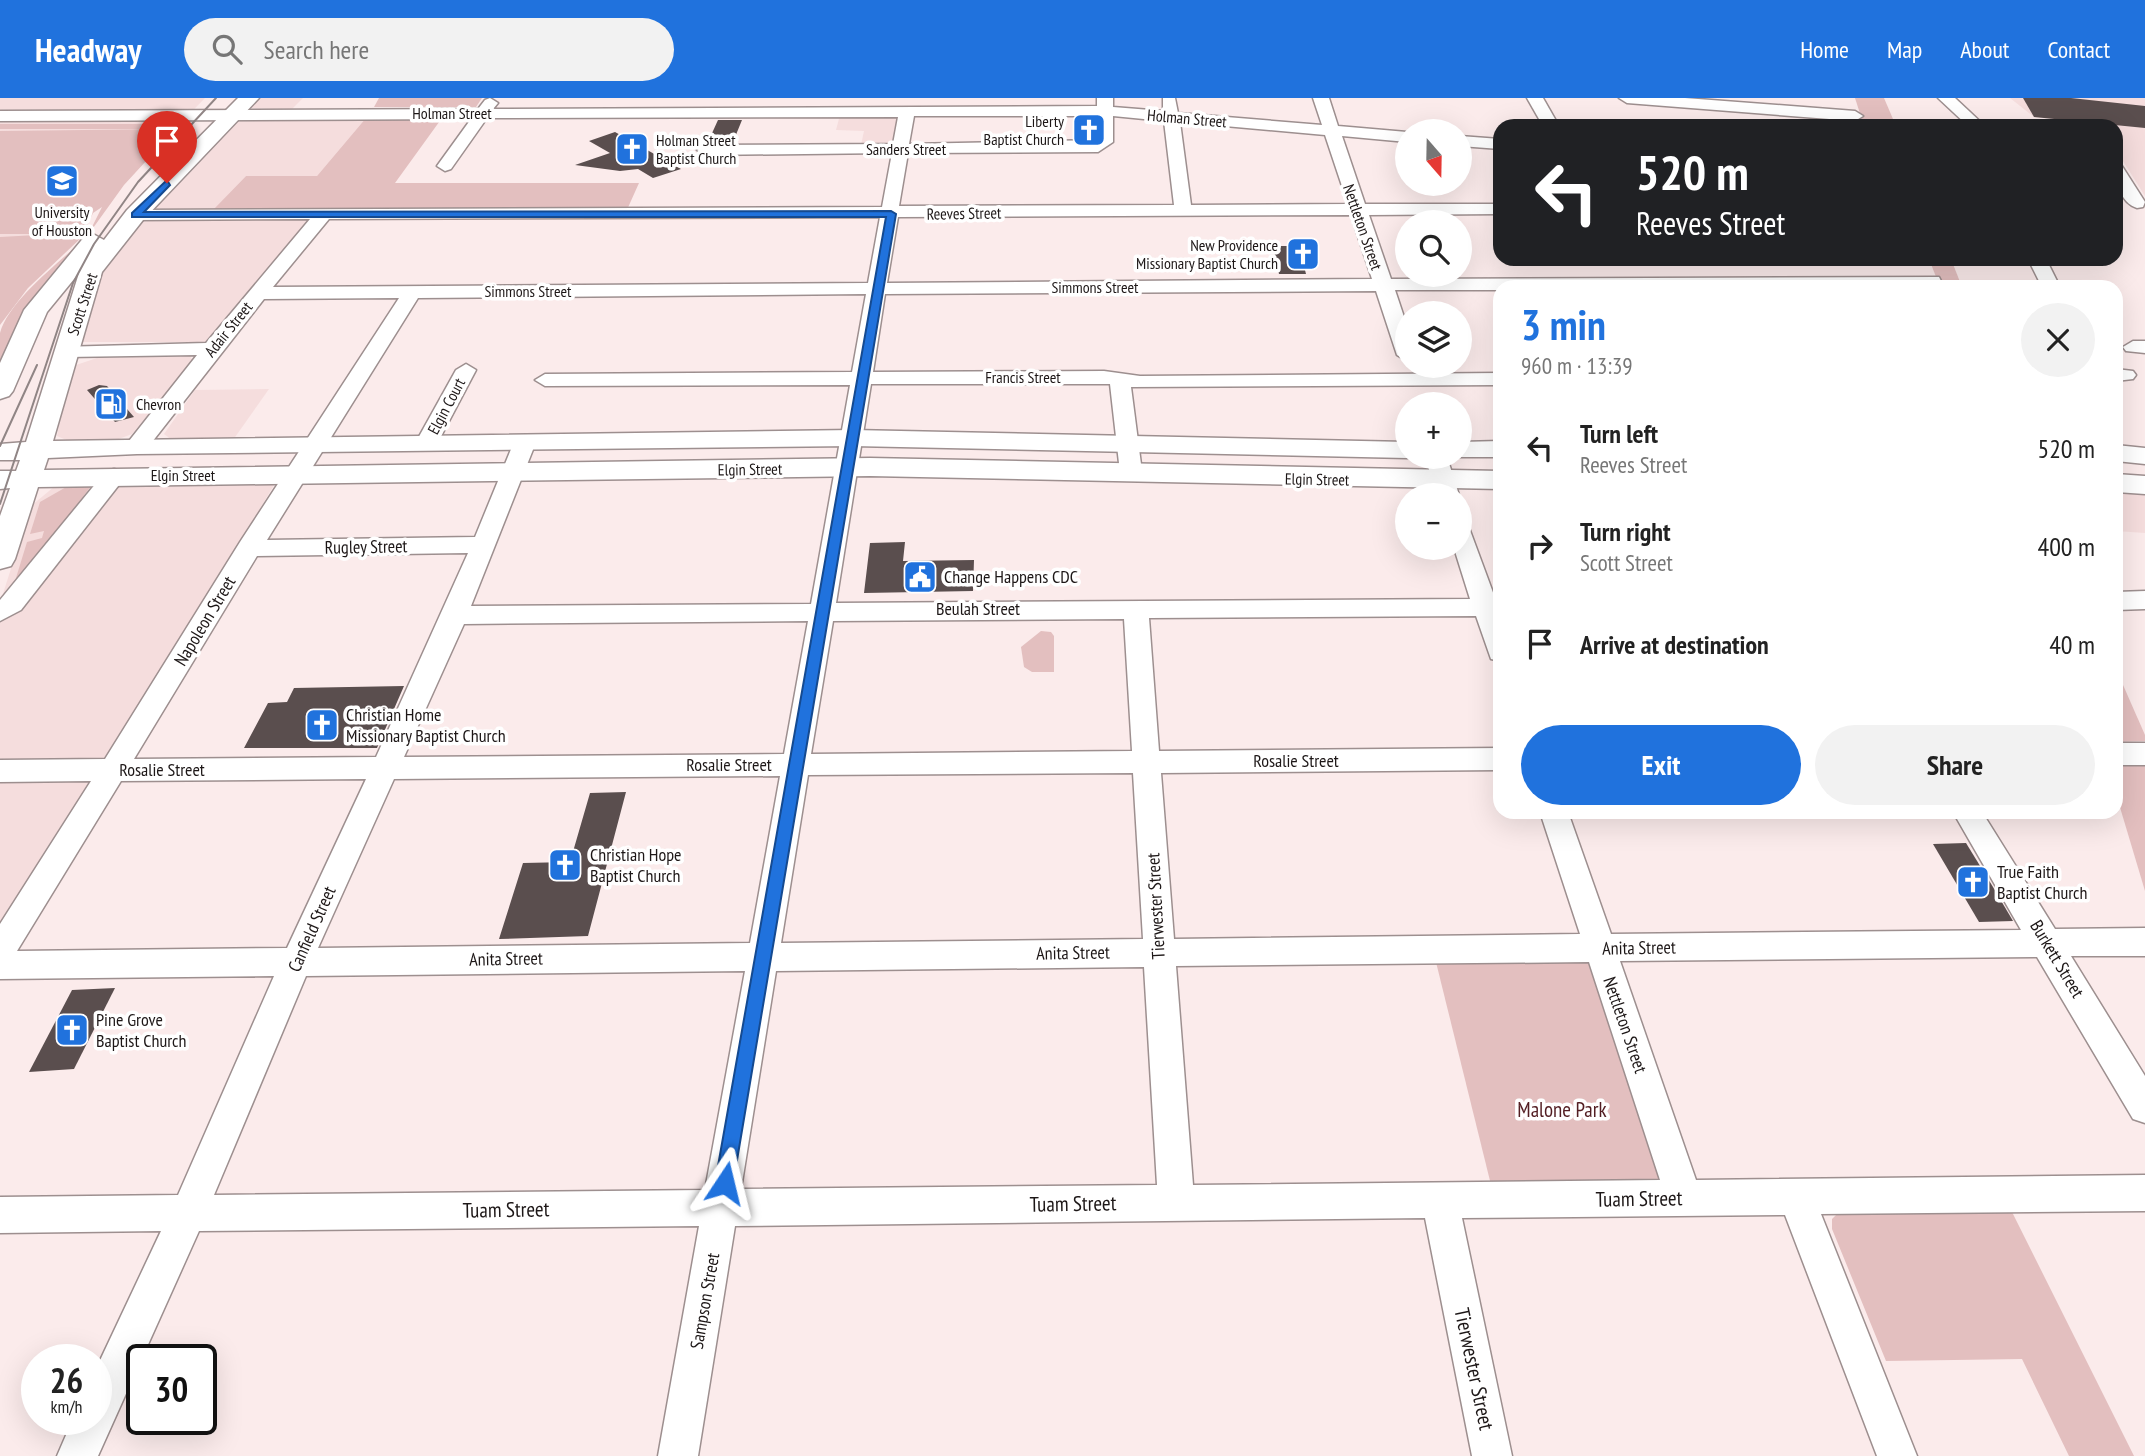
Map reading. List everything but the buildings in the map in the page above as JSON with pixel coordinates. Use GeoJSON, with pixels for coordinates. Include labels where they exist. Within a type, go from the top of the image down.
{"type":"FeatureCollection","features":[{"type":"Feature","properties":{"kind":"main road","name":"Scott Street"},"geometry":{"type":"LineString","coordinates":[[0,391],[36,310],[103,231],[226,110],[249,98]]}},
{"type":"Feature","properties":{"kind":"main road","name":"Scott Street"},"geometry":{"type":"LineString","coordinates":[[0,559],[13,479],[36,450],[91,271],[135,215],[226,110]]}},
{"type":"Feature","properties":{"kind":"main road","name":"Elgin Street"},"geometry":{"type":"LineString","coordinates":[[0,452],[137,446],[853,438],[1395,450]]}},
{"type":"Feature","properties":{"kind":"main road"},"geometry":{"type":"LineString","coordinates":[[1472,450],[1493,449]]}},
{"type":"Feature","properties":{"kind":"main road"},"geometry":{"type":"LineString","coordinates":[[2123,454],[2145,456]]}},
{"type":"Feature","properties":{"kind":"main road","name":"Elgin Street"},"geometry":{"type":"LineString","coordinates":[[13,479],[848,468],[1130,472],[1280,479],[1443,477],[1493,480]]}},
{"type":"Feature","properties":{"kind":"main road"},"geometry":{"type":"LineString","coordinates":[[2123,483],[2145,485]]}},
{"type":"Feature","properties":{"kind":"street"},"geometry":{"type":"LineString","coordinates":[[353,114],[367,98]]}},
{"type":"Feature","properties":{"kind":"street"},"geometry":{"type":"LineString","coordinates":[[446,166],[493,98]]}},
{"type":"Feature","properties":{"kind":"street"},"geometry":{"type":"LineString","coordinates":[[613,113],[621,98]]}},
{"type":"Feature","properties":{"kind":"street"},"geometry":{"type":"LineString","coordinates":[[1169,98],[1183,210]]}},
{"type":"Feature","properties":{"kind":"street","name":"Nettleton Street"},"geometry":{"type":"LineString","coordinates":[[1321,98],[1395,320]]}},
{"type":"Feature","properties":{"kind":"street"},"geometry":{"type":"LineString","coordinates":[[1535,98],[1547,119]]}},
{"type":"Feature","properties":{"kind":"street"},"geometry":{"type":"LineString","coordinates":[[1627,98],[1782,104],[1855,116]]}},
{"type":"Feature","properties":{"kind":"street"},"geometry":{"type":"LineString","coordinates":[[1946,98],[1969,119]]}},
{"type":"Feature","properties":{"kind":"street","name":"Holman Street"},"geometry":{"type":"LineString","coordinates":[[0,116],[226,110],[353,114],[613,113],[745,105],[873,104],[907,111],[986,104],[1104,105],[1172,117],[1395,136]]}},
{"type":"Feature","properties":{"kind":"street","name":"Sanders Street"},"geometry":{"type":"LineString","coordinates":[[705,150],[1088,148],[1105,142],[1104,105]]}},
{"type":"Feature","properties":{"kind":"street","name":"Sampson Street"},"geometry":{"type":"LineString","coordinates":[[678,1456],[798,764],[907,111]]}},
{"type":"Feature","properties":{"kind":"street"},"geometry":{"type":"LineString","coordinates":[[1472,142],[1493,143]]}},
{"type":"Feature","properties":{"kind":"street"},"geometry":{"type":"LineString","coordinates":[[2123,180],[2141,204]]}},
{"type":"Feature","properties":{"kind":"street"},"geometry":{"type":"LineString","coordinates":[[2123,202],[2141,204]]}},
{"type":"Feature","properties":{"kind":"street","name":"Reeves Street"},"geometry":{"type":"LineString","coordinates":[[135,215],[891,214],[1493,209]]}},
{"type":"Feature","properties":{"kind":"street","name":"Adair Street"},"geometry":{"type":"LineString","coordinates":[[137,446],[257,293],[323,215]]}},
{"type":"Feature","properties":{"kind":"street","name":"Simmons Street"},"geometry":{"type":"LineString","coordinates":[[257,293],[1493,284]]}},
{"type":"Feature","properties":{"kind":"street","name":"Napoleon Street"},"geometry":{"type":"LineString","coordinates":[[0,951],[115,770],[293,475],[412,292]]}},
{"type":"Feature","properties":{"kind":"street"},"geometry":{"type":"LineString","coordinates":[[67,351],[212,349]]}},
{"type":"Feature","properties":{"kind":"street","name":"Elgin Court"},"geometry":{"type":"LineString","coordinates":[[427,442],[466,370]]}},
{"type":"Feature","properties":{"kind":"street","name":"Francis Street"},"geometry":{"type":"LineString","coordinates":[[545,380],[862,377],[1104,377],[1140,382],[1493,379]]}},
{"type":"Feature","properties":{"kind":"street"},"geometry":{"type":"LineString","coordinates":[[1120,380],[1130,472]]}},
{"type":"Feature","properties":{"kind":"street","name":"Canfield Street"},"geometry":{"type":"LineString","coordinates":[[112,1379],[188,1214],[296,961],[455,615],[525,442]]}},
{"type":"Feature","properties":{"kind":"street"},"geometry":{"type":"LineString","coordinates":[[0,612],[12,604],[114,476]]}},
{"type":"Feature","properties":{"kind":"street","name":"Rugley Street"},"geometry":{"type":"LineString","coordinates":[[248,548],[484,545]]}},
{"type":"Feature","properties":{"kind":"street"},"geometry":{"type":"LineString","coordinates":[[1472,559],[1492,607]]}},
{"type":"Feature","properties":{"kind":"street"},"geometry":{"type":"LineString","coordinates":[[2123,601],[2145,600]]}},
{"type":"Feature","properties":{"kind":"street","name":"Beulah Street"},"geometry":{"type":"LineString","coordinates":[[455,615],[1492,607]]}},
{"type":"Feature","properties":{"kind":"street","name":"Tierwester Street"},"geometry":{"type":"LineString","coordinates":[[1136,608],[1176,1203]]}},
{"type":"Feature","properties":{"kind":"street"},"geometry":{"type":"LineString","coordinates":[[2123,754],[2145,754]]}},
{"type":"Feature","properties":{"kind":"street","name":"Rosalie Street"},"geometry":{"type":"LineString","coordinates":[[0,771],[1493,759]]}},
{"type":"Feature","properties":{"kind":"street","name":"Nettleton Street"},"geometry":{"type":"LineString","coordinates":[[1556,819],[1684,1198]]}},
{"type":"Feature","properties":{"kind":"street","name":"Burkett Street"},"geometry":{"type":"LineString","coordinates":[[1971,819],[2145,1107]]}},
{"type":"Feature","properties":{"kind":"street","name":"Anita Street"},"geometry":{"type":"LineString","coordinates":[[0,965],[2145,942]]}},
{"type":"Feature","properties":{"kind":"street","name":"Tuam Street"},"geometry":{"type":"LineString","coordinates":[[0,1216],[2145,1193]]}},
{"type":"Feature","properties":{"kind":"street"},"geometry":{"type":"LineString","coordinates":[[1796,1197],[1897,1456]]}},
{"type":"Feature","properties":{"kind":"street","name":"Tierwester Street"},"geometry":{"type":"LineString","coordinates":[[1440,1201],[1492,1456]]}},
{"type":"Feature","properties":{"kind":"street"},"geometry":{"type":"LineString","coordinates":[[77,1456],[87,1435]]}},
{"type":"Feature","properties":{"kind":"shaded area","name":"University of Houston"},"geometry":{"type":"Polygon","coordinates":[[[0,98],[205,98],[70,235],[0,320],[0,98]]]}},
{"type":"Feature","properties":{"kind":"shaded area"},"geometry":{"type":"Polygon","coordinates":[[[254,98],[303,98],[291,110],[249,108],[254,98]]]}},
{"type":"Feature","properties":{"kind":"shaded area"},"geometry":{"type":"Polygon","coordinates":[[[2010,98],[2145,98],[2145,196],[2123,161],[2123,119],[2034,117],[2010,98]]]}},
{"type":"Feature","properties":{"kind":"shaded area"},"geometry":{"type":"Polygon","coordinates":[[[840,115],[899,116],[896,145],[861,145],[864,131],[836,130],[840,115]]]}},
{"type":"Feature","properties":{"kind":"shaded area"},"geometry":{"type":"Polygon","coordinates":[[[366,118],[317,176],[246,176],[211,212],[148,211],[234,124],[243,120],[366,118]]]}},
{"type":"Feature","properties":{"kind":"shaded area"},"geometry":{"type":"Polygon","coordinates":[[[309,218],[208,342],[82,342],[100,269],[140,219],[309,218]]]}},
{"type":"Feature","properties":{"kind":"shaded area"},"geometry":{"type":"Polygon","coordinates":[[[190,356],[193,361],[132,434],[116,440],[71,442],[57,436],[69,371],[76,365],[97,358],[190,356]]]}},
{"type":"Feature","properties":{"kind":"shaded area"},"geometry":{"type":"Polygon","coordinates":[[[269,389],[233,440],[172,440],[164,434],[195,390],[269,389]]]}},
{"type":"Feature","properties":{"kind":"shaded area"},"geometry":{"type":"Polygon","coordinates":[[[277,480],[112,758],[0,939],[0,603],[31,506],[55,486],[277,480]]]}},
{"type":"Feature","properties":{"kind":"shaded area"},"geometry":{"type":"Polygon","coordinates":[[[2123,488],[2145,489],[2145,533],[2123,531],[2123,488]]]}},
{"type":"Feature","properties":{"kind":"green space"},"geometry":{"type":"Polygon","coordinates":[[[379,98],[482,98],[476,107],[374,107],[379,98]]]}},
{"type":"Feature","properties":{"kind":"green space"},"geometry":{"type":"Polygon","coordinates":[[[1855,98],[1884,98],[1893,119],[1862,119],[1855,98]]]}},
{"type":"Feature","properties":{"kind":"green space"},"geometry":{"type":"Polygon","coordinates":[[[366,118],[442,118],[395,183],[639,183],[626,212],[211,212],[246,176],[317,176],[366,118]]]}},
{"type":"Feature","properties":{"kind":"green space","name":"University of Houston"},"geometry":{"type":"Polygon","coordinates":[[[0,124],[180,124],[124,185],[88,235],[102,207],[93,213],[82,237],[28,288],[0,325],[0,237],[55,234],[0,234],[0,131],[168,129],[0,129],[0,124]]]}},
{"type":"Feature","properties":{"kind":"green space"},"geometry":{"type":"Polygon","coordinates":[[[84,239],[0,372],[0,333],[5,320],[24,295],[84,239]]]}},
{"type":"Feature","properties":{"kind":"green space"},"geometry":{"type":"Polygon","coordinates":[[[1932,266],[1954,266],[1959,280],[1937,280],[1932,266]]]}},
{"type":"Feature","properties":{"kind":"green space"},"geometry":{"type":"Polygon","coordinates":[[[68,486],[91,486],[12,591],[27,542],[42,538],[44,531],[30,534],[40,502],[68,486]]]}},
{"type":"Feature","properties":{"kind":"green space"},"geometry":{"type":"Polygon","coordinates":[[[1041,631],[1051,632],[1054,636],[1054,672],[1032,672],[1024,667],[1021,647],[1041,631]]]}},
{"type":"Feature","properties":{"kind":"green space"},"geometry":{"type":"Polygon","coordinates":[[[2123,685],[2145,735],[2145,741],[2123,742],[2123,685]]]}},
{"type":"Feature","properties":{"kind":"green space"},"geometry":{"type":"Polygon","coordinates":[[[2145,759],[2145,891],[2123,817],[2123,760],[2145,759]]]}},
{"type":"Feature","properties":{"kind":"green space","name":"Malone Park"},"geometry":{"type":"Polygon","coordinates":[[[1598,948],[1684,1198],[1495,1201],[1433,950],[1598,948]]]}},
{"type":"Feature","properties":{"kind":"green space"},"geometry":{"type":"Polygon","coordinates":[[[2009,1206],[2134,1456],[2069,1456],[2022,1359],[1886,1361],[1832,1229],[1832,1219],[1839,1212],[2009,1206]]]}},
{"type":"Feature","properties":{"kind":"tram line"},"geometry":{"type":"LineString","coordinates":[[0,504],[73,283],[94,244],[138,182],[216,98]]}},
{"type":"Feature","properties":{"kind":"tram line"},"geometry":{"type":"LineString","coordinates":[[0,446],[37,365]]}},
{"type":"Feature","properties":{"kind":"place","name":"Liberty Baptist Church"},"geometry":{"type":"Point","coordinates":[1089,130]}},
{"type":"Feature","properties":{"kind":"place","name":"Holman Street Baptist Church"},"geometry":{"type":"Point","coordinates":[632,149]}},
{"type":"Feature","properties":{"kind":"place","name":"University of Houston"},"geometry":{"type":"Point","coordinates":[62,181]}},
{"type":"Feature","properties":{"kind":"place","name":"New Providence Missionary Baptist Church"},"geometry":{"type":"Point","coordinates":[1303,254]}},
{"type":"Feature","properties":{"kind":"place","name":"Chevron"},"geometry":{"type":"Point","coordinates":[111,404]}},
{"type":"Feature","properties":{"kind":"place","name":"Change Happens CDC"},"geometry":{"type":"Point","coordinates":[920,577]}},
{"type":"Feature","properties":{"kind":"place","name":"Christian Home Missionary Baptist Church"},"geometry":{"type":"Point","coordinates":[322,725]}},
{"type":"Feature","properties":{"kind":"place","name":"Christian Hope Baptist Church"},"geometry":{"type":"Point","coordinates":[565,865]}},
{"type":"Feature","properties":{"kind":"place","name":"True Faith Baptist Church"},"geometry":{"type":"Point","coordinates":[1973,882]}},
{"type":"Feature","properties":{"kind":"place","name":"Pine Grove Baptist Church"},"geometry":{"type":"Point","coordinates":[72,1030]}},
{"type":"Feature","properties":{"kind":"route"},"geometry":{"type":"LineString","coordinates":[[167,183],[135,215],[891,214],[725,1183]]}}]}
